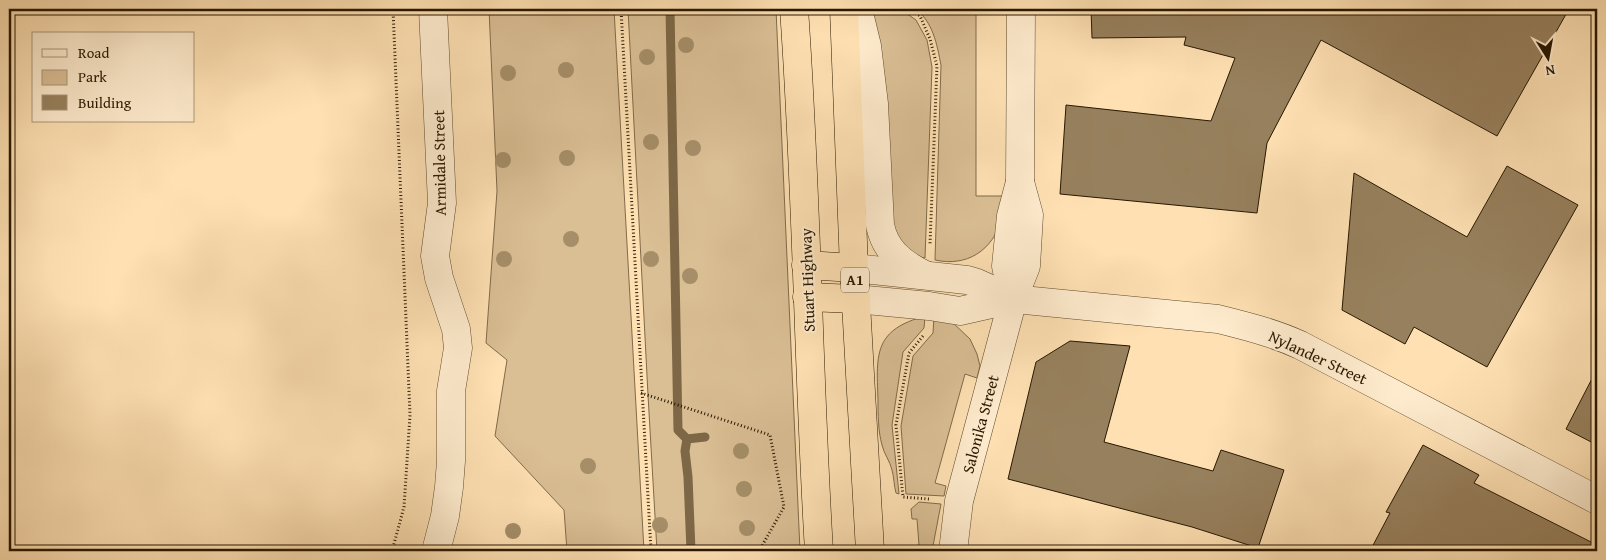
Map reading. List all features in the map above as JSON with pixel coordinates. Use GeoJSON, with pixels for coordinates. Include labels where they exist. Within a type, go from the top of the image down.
{"type":"FeatureCollection","features":[{"type":"Feature","properties":{"kind":"highway","name":"Stuart Highway"},"geometry":{"type":"LineString","coordinates":[[794,9],[801,108],[807,297],[820,551]]}},
{"type":"Feature","properties":{"kind":"highway","name":"A1"},"geometry":{"type":"LineString","coordinates":[[844,9],[854,268],[870,551]]}},
{"type":"Feature","properties":{"kind":"highway","name":"Nylander Street"},"geometry":{"type":"LineString","coordinates":[[806,265],[854,268]]}},
{"type":"Feature","properties":{"kind":"highway"},"geometry":{"type":"LineString","coordinates":[[807,297],[856,299]]}},
{"type":"Feature","properties":{"kind":"street","name":"Armidale Street"},"geometry":{"type":"LineString","coordinates":[[433,9],[442,203],[435,256],[438,278],[456,329],[458,348],[451,390],[451,461],[444,516],[436,551]]}},
{"type":"Feature","properties":{"kind":"street"},"geometry":{"type":"LineString","coordinates":[[858,9],[870,70],[874,104],[882,236],[896,257],[929,276]]}},
{"type":"Feature","properties":{"kind":"street","name":"Salonika Street"},"geometry":{"type":"LineString","coordinates":[[953,551],[959,501],[1013,299],[1006,266],[1011,216],[1020,182],[1021,9]]}},
{"type":"Feature","properties":{"kind":"street","name":"Nylander Street"},"geometry":{"type":"LineString","coordinates":[[854,268],[977,283],[1013,299]]}},
{"type":"Feature","properties":{"kind":"street","name":"Nylander Street"},"geometry":{"type":"LineString","coordinates":[[856,299],[960,311],[1013,299],[1218,319],[1248,326],[1281,337],[1597,500]]}},
{"type":"Feature","properties":{"kind":"path"},"geometry":{"type":"LineString","coordinates":[[392,551],[404,507],[410,415],[393,9]]}},
{"type":"Feature","properties":{"kind":"path"},"geometry":{"type":"LineString","coordinates":[[621,9],[651,551]]}},
{"type":"Feature","properties":{"kind":"path"},"geometry":{"type":"LineString","coordinates":[[910,9],[920,16],[930,39],[937,66],[929,276]]}},
{"type":"Feature","properties":{"kind":"path"},"geometry":{"type":"LineString","coordinates":[[929,306],[928,330],[909,354],[896,425],[903,497],[959,501]]}},
{"type":"Feature","properties":{"kind":"path"},"geometry":{"type":"LineString","coordinates":[[641,393],[770,436],[784,506],[759,551]]}},
{"type":"Feature","properties":{"kind":"green space"},"geometry":{"type":"Polygon","coordinates":[[[489,9],[614,9],[644,551],[567,551],[564,510],[495,436],[507,360],[486,343],[497,191],[489,9]]]}},
{"type":"Feature","properties":{"kind":"green space"},"geometry":{"type":"Polygon","coordinates":[[[628,9],[776,9],[800,551],[657,551],[628,9]]]}},
{"type":"Feature","properties":{"kind":"green space"},"geometry":{"type":"Polygon","coordinates":[[[871,9],[900,9],[916,20],[927,40],[932,67],[925,258],[914,256],[889,229],[871,9]]]}},
{"type":"Feature","properties":{"kind":"green space"},"geometry":{"type":"Polygon","coordinates":[[[915,9],[976,9],[976,196],[1005,196],[1004,211],[998,230],[985,248],[968,259],[958,261],[935,260],[941,65],[936,42],[930,27],[915,9]]]}},
{"type":"Feature","properties":{"kind":"green space"},"geometry":{"type":"Polygon","coordinates":[[[925,316],[924,328],[903,352],[892,425],[899,494],[896,493],[892,470],[883,448],[880,434],[877,368],[882,345],[888,336],[896,328],[925,316]]]}},
{"type":"Feature","properties":{"kind":"green space"},"geometry":{"type":"Polygon","coordinates":[[[934,317],[951,321],[970,339],[980,366],[977,378],[965,374],[935,483],[946,486],[944,496],[906,494],[901,426],[913,356],[933,333],[934,317]]]}},
{"type":"Feature","properties":{"kind":"green space"},"geometry":{"type":"Polygon","coordinates":[[[919,502],[941,504],[932,551],[902,551],[902,549],[919,545],[917,519],[912,519],[911,509],[919,502]]]}},
{"type":"Feature","properties":{"kind":"building"},"geometry":{"type":"Polygon","coordinates":[[[1091,9],[1569,9],[1497,136],[1321,40],[1267,143],[1257,213],[1060,194],[1066,105],[1211,121],[1235,58],[1184,45],[1186,37],[1092,38],[1091,9]]]}},
{"type":"Feature","properties":{"kind":"building"},"geometry":{"type":"Polygon","coordinates":[[[1507,166],[1578,205],[1487,367],[1414,327],[1405,344],[1342,310],[1354,173],[1467,237],[1507,166]]]}},
{"type":"Feature","properties":{"kind":"building"},"geometry":{"type":"Polygon","coordinates":[[[1070,341],[1130,346],[1104,442],[1213,471],[1221,450],[1284,470],[1258,548],[1192,527],[1008,479],[1036,362],[1070,341]]]}},
{"type":"Feature","properties":{"kind":"building"},"geometry":{"type":"Polygon","coordinates":[[[1597,369],[1597,445],[1566,429],[1597,369]]]}},
{"type":"Feature","properties":{"kind":"building"},"geometry":{"type":"Polygon","coordinates":[[[1423,445],[1479,475],[1474,483],[1597,545],[1597,551],[1370,551],[1390,513],[1386,512],[1423,445]]]}},
{"type":"Feature","properties":{"kind":"waterway"},"geometry":{"type":"LineString","coordinates":[[670,9],[678,430],[687,439]]}},
{"type":"Feature","properties":{"kind":"waterway"},"geometry":{"type":"LineString","coordinates":[[691,551],[685,451],[687,439],[705,437]]}}]}
